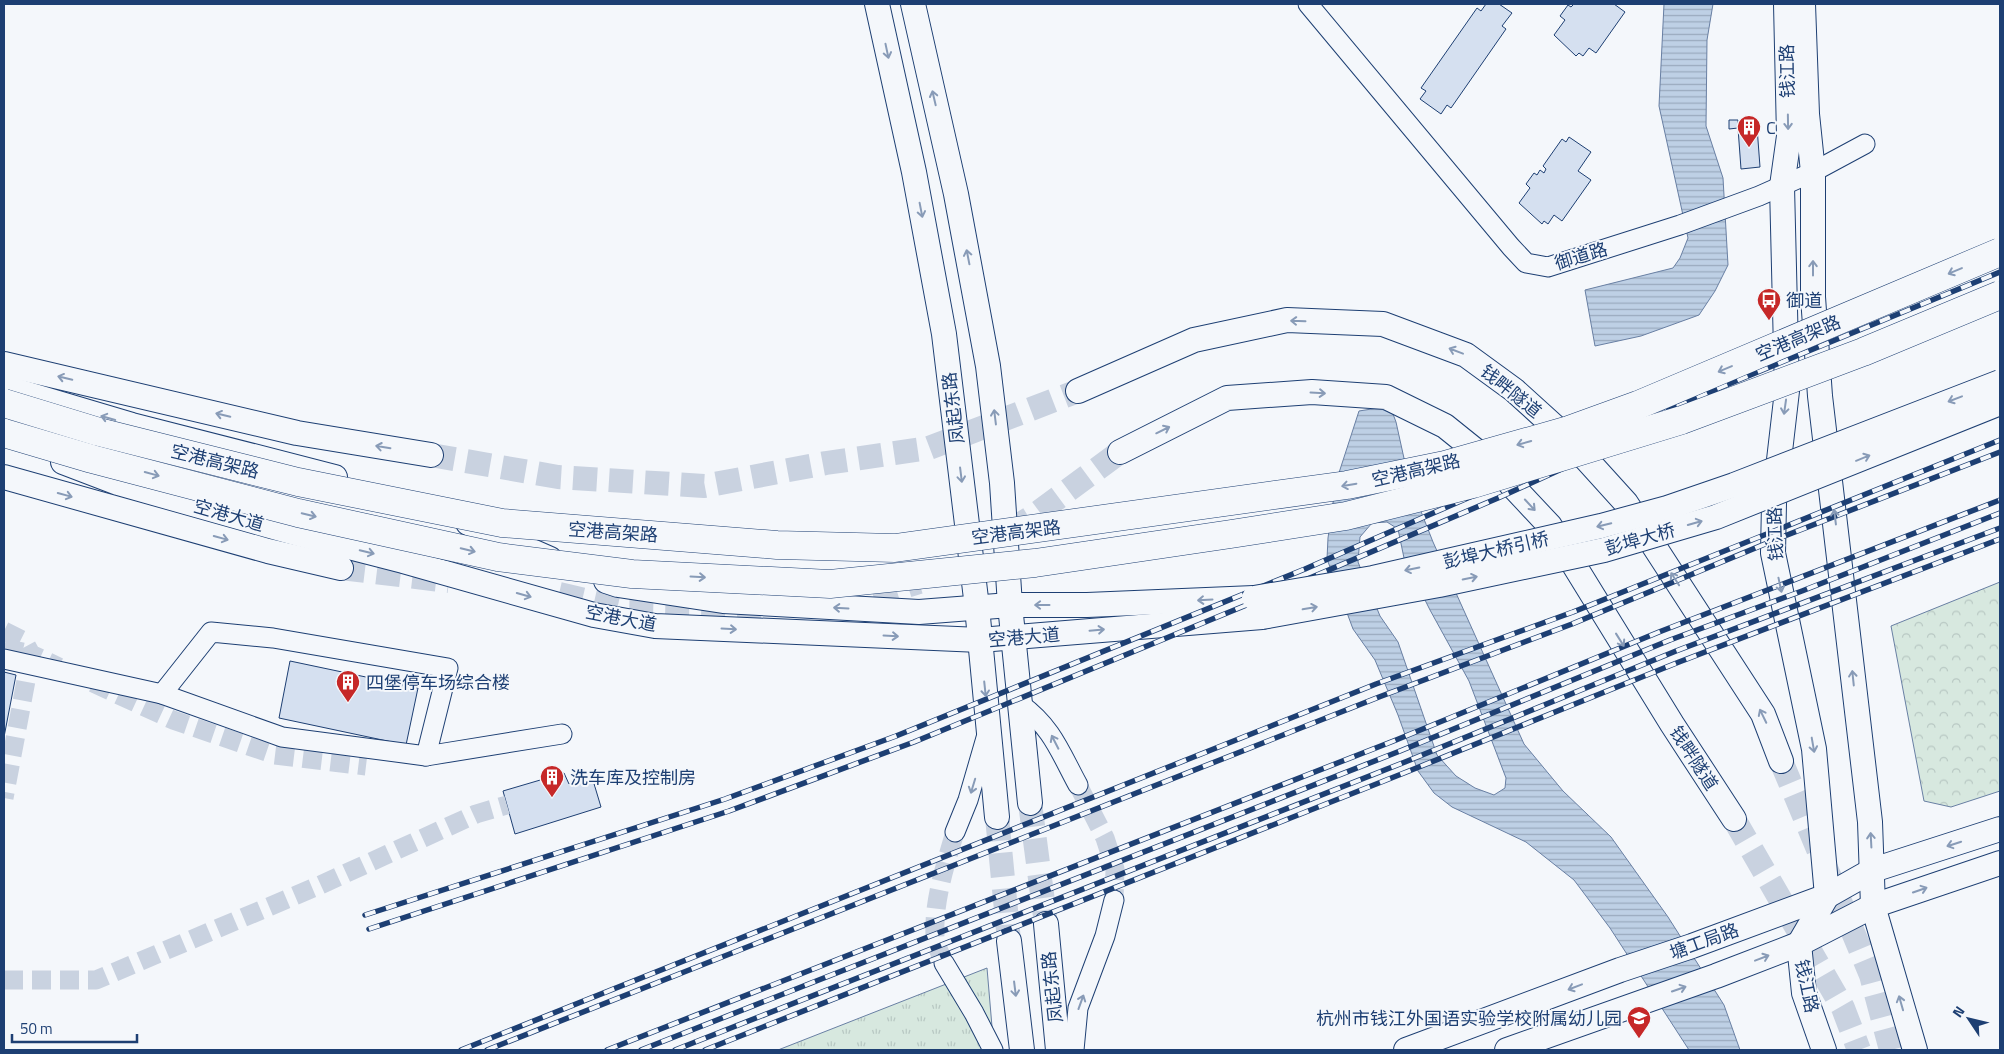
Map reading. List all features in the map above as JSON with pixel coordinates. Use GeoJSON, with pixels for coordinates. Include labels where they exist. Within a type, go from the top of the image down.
{"type":"FeatureCollection","features":[{"type":"Feature","properties":{"kind":"highway","name":"空港高架路"},"geometry":{"type":"LineString","coordinates":[[4,403],[99,432],[298,482],[502,523],[778,545],[896,548],[1077,525],[1198,505],[1347,485],[1445,465],[1569,430],[1638,406],[2000,252]]}},
{"type":"Feature","properties":{"kind":"highway","name":"空港高架路"},"geometry":{"type":"LineString","coordinates":[[4,432],[92,459],[298,513],[498,557],[632,574],[830,584],[1035,563],[1346,516],[1473,484],[1682,420],[1864,352],[2000,295]]}},
{"type":"Feature","properties":{"kind":"main road","name":"凤起东路"},"geometry":{"type":"LineString","coordinates":[[877,4],[914,172],[944,334],[977,607],[997,817]]}},
{"type":"Feature","properties":{"kind":"main road"},"geometry":{"type":"LineString","coordinates":[[913,4],[956,194],[988,366],[1002,483],[1010,606],[1030,803]]}},
{"type":"Feature","properties":{"kind":"main road","name":"钱江路"},"geometry":{"type":"LineString","coordinates":[[1786,4],[1789,136],[1782,186],[1787,391],[1774,503],[1773,553],[1814,749],[1827,896],[1799,944],[1804,993],[1824,1050]]}},
{"type":"Feature","properties":{"kind":"main road","name":"钱江路"},"geometry":{"type":"LineString","coordinates":[[1803,4],[1807,114],[1813,172],[1814,297],[1820,396],[1870,822],[1874,906],[1915,1050]]}},
{"type":"Feature","properties":{"kind":"main road","name":"钱畔隧道"},"geometry":{"type":"LineString","coordinates":[[1078,391],[1194,340],[1287,320],[1383,324],[1466,355],[1514,390],[1568,440],[1626,503],[1763,714],[1781,761]]}},
{"type":"Feature","properties":{"kind":"main road"},"geometry":{"type":"LineString","coordinates":[[4,364],[297,433],[431,455]]}},
{"type":"Feature","properties":{"kind":"main road","name":"彭埠大桥引桥"},"geometry":{"type":"LineString","coordinates":[[1258,607],[1373,578],[1601,526],[1666,508],[1734,485],[2000,382]]}},
{"type":"Feature","properties":{"kind":"main road","name":"空港大道"},"geometry":{"type":"LineString","coordinates":[[4,387],[132,424],[381,489],[438,510],[577,571],[618,585],[733,602],[919,612],[1010,606],[1258,607]]}},
{"type":"Feature","properties":{"kind":"main road","name":"钱畔隧道"},"geometry":{"type":"LineString","coordinates":[[1120,452],[1227,398],[1312,392],[1386,397],[1445,426],[1491,463],[1550,526],[1672,724],[1734,819]]}},
{"type":"Feature","properties":{"kind":"main road","name":"彭埠大桥"},"geometry":{"type":"LineString","coordinates":[[1258,607],[1439,585],[1604,550],[1716,518],[2000,403]]}},
{"type":"Feature","properties":{"kind":"main road","name":"空港大道"},"geometry":{"type":"LineString","coordinates":[[4,438],[118,483],[594,614],[655,626],[980,640],[1258,607]]}},
{"type":"Feature","properties":{"kind":"main road"},"geometry":{"type":"LineString","coordinates":[[4,477],[268,551],[341,568]]}},
{"type":"Feature","properties":{"kind":"main road","name":"塘工局路"},"geometry":{"type":"LineString","coordinates":[[1406,1050],[1620,970],[1692,946],[1827,896],[1873,870],[2000,829]]}},
{"type":"Feature","properties":{"kind":"main road","name":"塘工局路"},"geometry":{"type":"LineString","coordinates":[[1507,1050],[1716,976],[1799,944],[1874,906],[2000,863]]}},
{"type":"Feature","properties":{"kind":"main road","name":"凤起东路"},"geometry":{"type":"LineString","coordinates":[[1046,924],[1058,1050]]}},
{"type":"Feature","properties":{"kind":"main road","name":"凤起东路"},"geometry":{"type":"LineString","coordinates":[[1009,941],[1022,1050]]}},
{"type":"Feature","properties":{"kind":"street","name":"御道路"},"geometry":{"type":"LineString","coordinates":[[1308,4],[1492,225],[1526,262],[1548,267],[1680,225],[1782,186],[1813,172],[1864,144]]}},
{"type":"Feature","properties":{"kind":"street"},"geometry":{"type":"LineString","coordinates":[[162,694],[210,632],[273,638],[448,668],[426,756]]}},
{"type":"Feature","properties":{"kind":"street"},"geometry":{"type":"LineString","coordinates":[[4,659],[162,694],[282,737],[426,756],[562,734]]}},
{"type":"Feature","properties":{"kind":"street"},"geometry":{"type":"LineString","coordinates":[[1020,704],[1038,717],[1051,733],[1078,786]]}},
{"type":"Feature","properties":{"kind":"street"},"geometry":{"type":"LineString","coordinates":[[955,832],[968,800],[982,756],[989,722]]}},
{"type":"Feature","properties":{"kind":"street"},"geometry":{"type":"LineString","coordinates":[[1074,1050],[1078,1008],[1105,936],[1114,900]]}},
{"type":"Feature","properties":{"kind":"street"},"geometry":{"type":"LineString","coordinates":[[944,963],[974,1013],[993,1050]]}},
{"type":"Feature","properties":{"kind":"green space"},"geometry":{"type":"Polygon","coordinates":[[[2000,582],[2000,791],[1951,807],[1924,801],[1891,626],[2000,582]]]}},
{"type":"Feature","properties":{"kind":"green space"},"geometry":{"type":"Polygon","coordinates":[[[987,968],[994,1050],[778,1050],[987,968]]]}},
{"type":"Feature","properties":{"kind":"water"},"geometry":{"type":"Polygon","coordinates":[[[1664,4],[1713,4],[1707,40],[1706,126],[1723,178],[1728,265],[1715,291],[1699,315],[1641,336],[1595,346],[1585,290],[1673,268],[1680,258],[1688,238],[1659,106],[1664,4]]]}},
{"type":"Feature","properties":{"kind":"water"},"geometry":{"type":"Polygon","coordinates":[[[1390,406],[1396,422],[1409,481],[1433,542],[1524,744],[1563,791],[1611,837],[1668,917],[1724,1005],[1740,1050],[1689,1050],[1610,928],[1574,880],[1526,842],[1452,807],[1434,793],[1418,771],[1398,715],[1375,660],[1353,629],[1327,559],[1336,482],[1359,411],[1390,406]],[[1387,522],[1372,523],[1360,537],[1358,562],[1380,616],[1398,642],[1437,755],[1456,776],[1475,788],[1494,795],[1505,788],[1506,778],[1469,681],[1404,558],[1398,529],[1387,522]]]}},
{"type":"Feature","properties":{"kind":"building"},"geometry":{"type":"Polygon","coordinates":[[[1486,4],[1499,4],[1512,13],[1502,26],[1506,29],[1451,108],[1447,105],[1441,114],[1420,99],[1426,91],[1421,88],[1477,8],[1481,11],[1486,4]]]}},
{"type":"Feature","properties":{"kind":"building"},"geometry":{"type":"Polygon","coordinates":[[[1574,4],[1614,4],[1625,12],[1596,53],[1589,48],[1583,56],[1579,53],[1576,56],[1554,35],[1565,20],[1560,16],[1568,5],[1571,7],[1574,4]]]}},
{"type":"Feature","properties":{"kind":"building"},"geometry":{"type":"Polygon","coordinates":[[[1729,120],[1738,120],[1738,128],[1729,129],[1729,120]]]}},
{"type":"Feature","properties":{"kind":"building","name":"C"},"geometry":{"type":"Polygon","coordinates":[[[1757,127],[1760,167],[1741,169],[1738,128],[1757,127]]]}},
{"type":"Feature","properties":{"kind":"building"},"geometry":{"type":"Polygon","coordinates":[[[1569,137],[1591,152],[1578,171],[1591,180],[1562,221],[1554,215],[1548,224],[1544,221],[1542,224],[1519,203],[1530,188],[1526,184],[1534,173],[1537,175],[1540,170],[1544,173],[1546,169],[1543,166],[1562,139],[1566,142],[1569,137]]]}},
{"type":"Feature","properties":{"kind":"building","name":"四堡停车场综合楼"},"geometry":{"type":"Polygon","coordinates":[[[290,661],[418,688],[406,745],[279,718],[290,661]]]}},
{"type":"Feature","properties":{"kind":"building"},"geometry":{"type":"Polygon","coordinates":[[[4,672],[16,675],[4,737],[4,672]]]}},
{"type":"Feature","properties":{"kind":"building","name":"洗车库及控制房"},"geometry":{"type":"Polygon","coordinates":[[[564,773],[569,784],[592,777],[601,807],[515,834],[503,791],[564,773]]]}},
{"type":"Feature","properties":{"kind":"tunnel"},"geometry":{"type":"LineString","coordinates":[[431,455],[558,477],[704,486],[826,463],[929,448],[1078,391]]}},
{"type":"Feature","properties":{"kind":"tunnel"},"geometry":{"type":"LineString","coordinates":[[1009,531],[1032,517],[1120,452]]}},
{"type":"Feature","properties":{"kind":"tunnel"},"geometry":{"type":"LineString","coordinates":[[341,568],[449,581]]}},
{"type":"Feature","properties":{"kind":"tunnel"},"geometry":{"type":"LineString","coordinates":[[839,607],[919,582]]}},
{"type":"Feature","properties":{"kind":"tunnel"},"geometry":{"type":"LineString","coordinates":[[559,594],[629,610],[766,614]]}},
{"type":"Feature","properties":{"kind":"tunnel"},"geometry":{"type":"LineString","coordinates":[[4,631],[24,641],[31,654],[59,667]]}},
{"type":"Feature","properties":{"kind":"tunnel"},"geometry":{"type":"LineString","coordinates":[[4,648],[31,654],[4,798]]}},
{"type":"Feature","properties":{"kind":"tunnel"},"geometry":{"type":"LineString","coordinates":[[93,683],[173,720],[275,755],[366,766]]}},
{"type":"Feature","properties":{"kind":"tunnel"},"geometry":{"type":"LineString","coordinates":[[1781,761],[1871,975],[1891,1050]]}},
{"type":"Feature","properties":{"kind":"tunnel"},"geometry":{"type":"LineString","coordinates":[[1078,785],[1105,838],[1115,869],[1114,900]]}},
{"type":"Feature","properties":{"kind":"tunnel"},"geometry":{"type":"LineString","coordinates":[[1030,803],[1046,924]]}},
{"type":"Feature","properties":{"kind":"tunnel"},"geometry":{"type":"LineString","coordinates":[[4,980],[96,980],[318,886],[476,814],[507,805]]}},
{"type":"Feature","properties":{"kind":"tunnel"},"geometry":{"type":"LineString","coordinates":[[997,817],[1009,941]]}},
{"type":"Feature","properties":{"kind":"tunnel"},"geometry":{"type":"LineString","coordinates":[[1734,819],[1843,1008],[1859,1050]]}},
{"type":"Feature","properties":{"kind":"tunnel"},"geometry":{"type":"LineString","coordinates":[[944,963],[935,938],[936,911],[940,884],[955,832]]}},
{"type":"Feature","properties":{"kind":"railway"},"geometry":{"type":"LineString","coordinates":[[365,915],[725,799],[896,736],[1305,569],[1731,383],[2000,272]]}},
{"type":"Feature","properties":{"kind":"railway"},"geometry":{"type":"LineString","coordinates":[[369,929],[729,811],[914,742],[1244,606],[1498,498],[1660,424],[2000,284]]}},
{"type":"Feature","properties":{"kind":"railway"},"geometry":{"type":"LineString","coordinates":[[461,1050],[1376,684],[1573,612],[2000,440]]}},
{"type":"Feature","properties":{"kind":"railway"},"geometry":{"type":"LineString","coordinates":[[487,1050],[1379,697],[1572,624],[1782,537],[2000,452]]}},
{"type":"Feature","properties":{"kind":"railway"},"geometry":{"type":"LineString","coordinates":[[607,1050],[1396,740],[1659,632],[2000,500]]}},
{"type":"Feature","properties":{"kind":"railway"},"geometry":{"type":"LineString","coordinates":[[641,1050],[1400,751],[1670,640],[1802,591],[2000,513]]}},
{"type":"Feature","properties":{"kind":"railway"},"geometry":{"type":"LineString","coordinates":[[675,1050],[1405,762],[1676,651],[2000,528]]}},
{"type":"Feature","properties":{"kind":"railway"},"geometry":{"type":"LineString","coordinates":[[705,1050],[1679,662],[2000,539]]}},
{"type":"Feature","properties":{"kind":"place","name":"C"},"geometry":{"type":"Point","coordinates":[1749,148]}},
{"type":"Feature","properties":{"kind":"place","name":"御道"},"geometry":{"type":"Point","coordinates":[1769,321]}},
{"type":"Feature","properties":{"kind":"place","name":"四堡停车场综合楼"},"geometry":{"type":"Point","coordinates":[348,703]}},
{"type":"Feature","properties":{"kind":"place","name":"洗车库及控制房"},"geometry":{"type":"Point","coordinates":[552,798]}},
{"type":"Feature","properties":{"kind":"place","name":"杭州市钱江外国语实验学校附属幼儿园"},"geometry":{"type":"Point","coordinates":[1639,1039]}}]}
